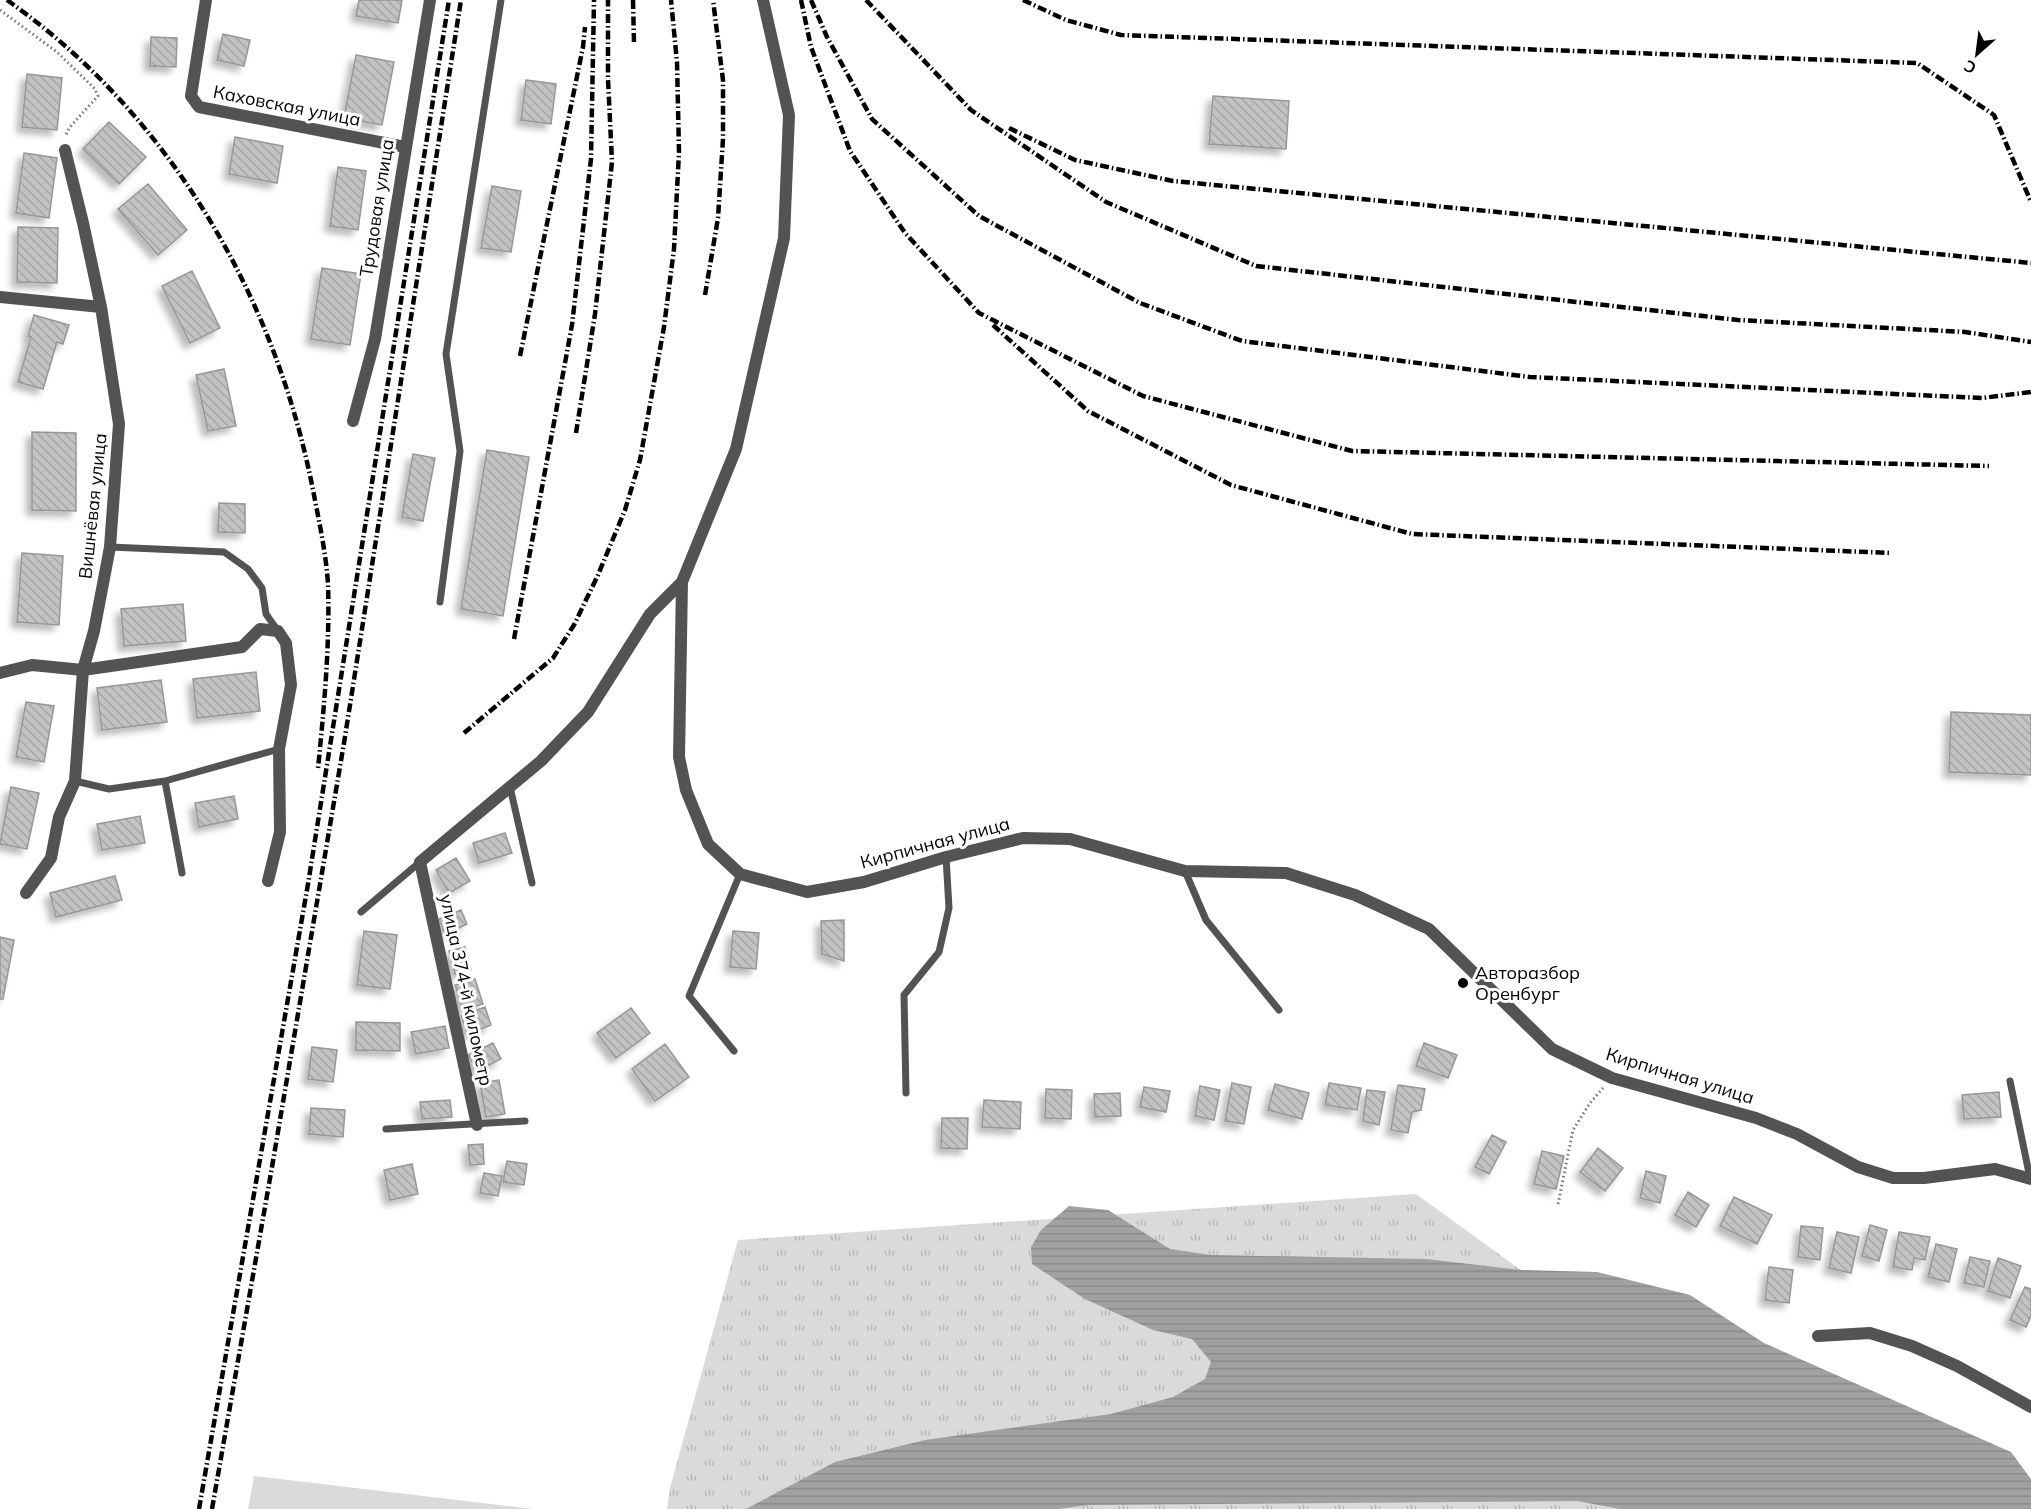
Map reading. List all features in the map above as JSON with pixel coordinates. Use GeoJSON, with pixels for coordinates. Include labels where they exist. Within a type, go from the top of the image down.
{"type":"FeatureCollection","features":[{"type":"Feature","properties":{"kind":"street","name":"Каховская улица"},"geometry":{"type":"LineString","coordinates":[[206,0],[191,96],[199,107],[405,147]]}},
{"type":"Feature","properties":{"kind":"street","name":"Трудовая улица"},"geometry":{"type":"LineString","coordinates":[[353,421],[375,339],[430,0]]}},
{"type":"Feature","properties":{"kind":"street"},"geometry":{"type":"LineString","coordinates":[[420,862],[541,761],[588,712],[650,614],[682,582],[736,449],[784,237],[789,115],[764,0]]}},
{"type":"Feature","properties":{"kind":"street","name":"Вишнёвая улица"},"geometry":{"type":"LineString","coordinates":[[26,893],[51,858],[60,816],[75,782],[83,670],[94,631],[110,547],[119,424],[101,307],[65,150]]}},
{"type":"Feature","properties":{"kind":"street"},"geometry":{"type":"LineString","coordinates":[[0,297],[101,307]]}},
{"type":"Feature","properties":{"kind":"street","name":"Кирпичная улица"},"geometry":{"type":"LineString","coordinates":[[682,582],[679,757],[686,790],[708,844],[740,874],[807,892],[864,882],[946,857],[1023,838],[1070,839],[1185,872],[1286,873],[1355,895],[1429,929],[1552,1049],[1612,1078],[1756,1118],[1797,1134],[1858,1167],[1893,1178],[1923,1178],[1995,1169],[2030,1179]]}},
{"type":"Feature","properties":{"kind":"street"},"geometry":{"type":"LineString","coordinates":[[0,673],[32,665],[83,670],[242,647],[260,629],[278,631],[286,643],[291,685],[279,749],[280,832],[268,882]]}},
{"type":"Feature","properties":{"kind":"street","name":"улица 374-й километр"},"geometry":{"type":"LineString","coordinates":[[420,862],[477,1125]]}},
{"type":"Feature","properties":{"kind":"street"},"geometry":{"type":"LineString","coordinates":[[1818,1336],[1870,1333],[1912,1346],[1957,1366],[2031,1407]]}},
{"type":"Feature","properties":{"kind":"lane"},"geometry":{"type":"LineString","coordinates":[[440,602],[460,451],[446,354],[501,0]]}},
{"type":"Feature","properties":{"kind":"lane"},"geometry":{"type":"LineString","coordinates":[[110,547],[224,552],[248,569],[262,588],[266,614],[278,631]]}},
{"type":"Feature","properties":{"kind":"lane"},"geometry":{"type":"LineString","coordinates":[[75,782],[109,789],[165,781],[279,749]]}},
{"type":"Feature","properties":{"kind":"lane"},"geometry":{"type":"LineString","coordinates":[[165,781],[182,873]]}},
{"type":"Feature","properties":{"kind":"lane"},"geometry":{"type":"LineString","coordinates":[[510,787],[531,883]]}},
{"type":"Feature","properties":{"kind":"lane"},"geometry":{"type":"LineString","coordinates":[[906,1093],[904,995],[939,952],[949,908],[946,857]]}},
{"type":"Feature","properties":{"kind":"lane"},"geometry":{"type":"LineString","coordinates":[[361,912],[420,862]]}},
{"type":"Feature","properties":{"kind":"lane"},"geometry":{"type":"LineString","coordinates":[[1185,872],[1206,920],[1279,1010]]}},
{"type":"Feature","properties":{"kind":"lane"},"geometry":{"type":"LineString","coordinates":[[734,1051],[689,996],[740,874]]}},
{"type":"Feature","properties":{"kind":"lane"},"geometry":{"type":"LineString","coordinates":[[2010,1080],[2030,1179]]}},
{"type":"Feature","properties":{"kind":"lane"},"geometry":{"type":"LineString","coordinates":[[386,1129],[525,1121]]}},
{"type":"Feature","properties":{"kind":"path"},"geometry":{"type":"LineString","coordinates":[[0,10],[57,51],[95,89],[98,96],[65,135],[65,150]]}},
{"type":"Feature","properties":{"kind":"path"},"geometry":{"type":"LineString","coordinates":[[1558,1204],[1574,1130],[1590,1103],[1612,1078]]}},
{"type":"Feature","properties":{"kind":"green space"},"geometry":{"type":"Polygon","coordinates":[[[1416,1194],[1786,1462],[1835,1509],[667,1509],[670,1488],[738,1240],[1416,1194]]]}},
{"type":"Feature","properties":{"kind":"green space"},"geometry":{"type":"Polygon","coordinates":[[[254,1476],[533,1509],[248,1509],[254,1476]]]}},
{"type":"Feature","properties":{"kind":"shaded area"},"geometry":{"type":"Polygon","coordinates":[[[1069,1206],[1108,1210],[1170,1249],[1211,1255],[1426,1259],[1521,1270],[1597,1272],[1690,1295],[1764,1343],[2011,1452],[2031,1479],[2031,1509],[1620,1509],[1577,1501],[1089,1505],[1058,1509],[746,1509],[835,1462],[925,1440],[1111,1414],[1173,1397],[1205,1379],[1211,1362],[1192,1339],[1153,1330],[1085,1299],[1032,1264],[1031,1247],[1041,1230],[1069,1206]]]}},
{"type":"Feature","properties":{"kind":"building"},"geometry":{"type":"Polygon","coordinates":[[[359,0],[402,0],[398,23],[356,16],[359,0]]]}},
{"type":"Feature","properties":{"kind":"building"},"geometry":{"type":"Polygon","coordinates":[[[223,34],[250,40],[244,66],[217,60],[223,34]]]}},
{"type":"Feature","properties":{"kind":"building"},"geometry":{"type":"Polygon","coordinates":[[[151,37],[177,38],[176,67],[150,66],[151,37]]]}},
{"type":"Feature","properties":{"kind":"building"},"geometry":{"type":"Polygon","coordinates":[[[356,55],[394,62],[382,125],[344,118],[356,55]]]}},
{"type":"Feature","properties":{"kind":"building"},"geometry":{"type":"Polygon","coordinates":[[[27,74],[62,78],[57,130],[22,127],[27,74]]]}},
{"type":"Feature","properties":{"kind":"building"},"geometry":{"type":"Polygon","coordinates":[[[526,80],[556,84],[551,124],[521,120],[526,80]]]}},
{"type":"Feature","properties":{"kind":"building"},"geometry":{"type":"Polygon","coordinates":[[[1213,96],[1289,101],[1286,149],[1209,144],[1213,96]]]}},
{"type":"Feature","properties":{"kind":"building"},"geometry":{"type":"Polygon","coordinates":[[[109,122],[146,157],[119,184],[83,149],[109,122]]]}},
{"type":"Feature","properties":{"kind":"building"},"geometry":{"type":"Polygon","coordinates":[[[235,137],[283,146],[277,183],[229,174],[235,137]]]}},
{"type":"Feature","properties":{"kind":"building"},"geometry":{"type":"Polygon","coordinates":[[[24,153],[57,158],[49,218],[16,213],[24,153]]]}},
{"type":"Feature","properties":{"kind":"building"},"geometry":{"type":"Polygon","coordinates":[[[338,167],[366,171],[358,230],[330,226],[338,167]]]}},
{"type":"Feature","properties":{"kind":"building"},"geometry":{"type":"Polygon","coordinates":[[[148,184],[187,230],[158,255],[118,209],[148,184]]]}},
{"type":"Feature","properties":{"kind":"building"},"geometry":{"type":"Polygon","coordinates":[[[492,186],[521,191],[511,252],[481,248],[492,186]]]}},
{"type":"Feature","properties":{"kind":"building"},"geometry":{"type":"Polygon","coordinates":[[[18,227],[58,228],[57,283],[17,282],[18,227]]]}},
{"type":"Feature","properties":{"kind":"building"},"geometry":{"type":"Polygon","coordinates":[[[322,268],[361,274],[350,345],[311,339],[322,268]]]}},
{"type":"Feature","properties":{"kind":"building"},"geometry":{"type":"Polygon","coordinates":[[[192,271],[220,328],[190,343],[162,286],[192,271]]]}},
{"type":"Feature","properties":{"kind":"building"},"geometry":{"type":"Polygon","coordinates":[[[34,315],[69,325],[63,344],[57,342],[43,389],[18,382],[31,337],[28,336],[34,315]]]}},
{"type":"Feature","properties":{"kind":"building"},"geometry":{"type":"Polygon","coordinates":[[[224,369],[236,426],[208,431],[196,375],[224,369]]]}},
{"type":"Feature","properties":{"kind":"building"},"geometry":{"type":"Polygon","coordinates":[[[32,432],[76,433],[76,511],[32,510],[32,432]]]}},
{"type":"Feature","properties":{"kind":"building"},"geometry":{"type":"Polygon","coordinates":[[[487,450],[529,457],[503,616],[461,609],[487,450]]]}},
{"type":"Feature","properties":{"kind":"building"},"geometry":{"type":"Polygon","coordinates":[[[413,454],[435,458],[423,521],[402,517],[413,454]]]}},
{"type":"Feature","properties":{"kind":"building"},"geometry":{"type":"Polygon","coordinates":[[[219,503],[245,504],[245,533],[218,532],[219,503]]]}},
{"type":"Feature","properties":{"kind":"building"},"geometry":{"type":"Polygon","coordinates":[[[22,553],[63,556],[59,625],[17,622],[22,553]]]}},
{"type":"Feature","properties":{"kind":"building"},"geometry":{"type":"Polygon","coordinates":[[[183,604],[186,641],[124,646],[121,609],[183,604]]]}},
{"type":"Feature","properties":{"kind":"building"},"geometry":{"type":"Polygon","coordinates":[[[256,672],[260,711],[197,718],[193,679],[256,672]]]}},
{"type":"Feature","properties":{"kind":"building"},"geometry":{"type":"Polygon","coordinates":[[[161,680],[167,722],[102,730],[97,688],[161,680]]]}},
{"type":"Feature","properties":{"kind":"building"},"geometry":{"type":"Polygon","coordinates":[[[26,702],[54,706],[44,762],[16,757],[26,702]]]}},
{"type":"Feature","properties":{"kind":"building"},"geometry":{"type":"Polygon","coordinates":[[[1951,712],[2031,715],[2031,775],[1949,772],[1951,712]]]}},
{"type":"Feature","properties":{"kind":"building"},"geometry":{"type":"Polygon","coordinates":[[[11,787],[39,793],[27,849],[0,844],[11,787]]]}},
{"type":"Feature","properties":{"kind":"building"},"geometry":{"type":"Polygon","coordinates":[[[234,796],[238,819],[199,827],[195,803],[234,796]]]}},
{"type":"Feature","properties":{"kind":"building"},"geometry":{"type":"Polygon","coordinates":[[[140,816],[145,843],[102,850],[97,824],[140,816]]]}},
{"type":"Feature","properties":{"kind":"building"},"geometry":{"type":"Polygon","coordinates":[[[505,833],[512,853],[479,863],[473,843],[505,833]]]}},
{"type":"Feature","properties":{"kind":"building"},"geometry":{"type":"Polygon","coordinates":[[[456,858],[470,881],[449,893],[436,870],[456,858]]]}},
{"type":"Feature","properties":{"kind":"building"},"geometry":{"type":"Polygon","coordinates":[[[115,876],[122,900],[56,917],[50,893],[115,876]]]}},
{"type":"Feature","properties":{"kind":"building"},"geometry":{"type":"Polygon","coordinates":[[[461,910],[467,924],[445,934],[439,919],[461,910]]]}},
{"type":"Feature","properties":{"kind":"building"},"geometry":{"type":"Polygon","coordinates":[[[844,920],[844,961],[822,954],[821,921],[844,920]]]}},
{"type":"Feature","properties":{"kind":"building"},"geometry":{"type":"Polygon","coordinates":[[[364,931],[397,935],[390,989],[357,985],[364,931]]]}},
{"type":"Feature","properties":{"kind":"building"},"geometry":{"type":"Polygon","coordinates":[[[733,931],[759,933],[756,969],[730,967],[733,931]]]}},
{"type":"Feature","properties":{"kind":"building"},"geometry":{"type":"Polygon","coordinates":[[[0,937],[14,940],[3,999],[0,999],[0,937]]]}},
{"type":"Feature","properties":{"kind":"building"},"geometry":{"type":"Polygon","coordinates":[[[465,947],[471,970],[455,974],[449,951],[465,947]]]}},
{"type":"Feature","properties":{"kind":"building"},"geometry":{"type":"Polygon","coordinates":[[[475,979],[483,1004],[463,1010],[455,985],[475,979]]]}},
{"type":"Feature","properties":{"kind":"building"},"geometry":{"type":"Polygon","coordinates":[[[485,1007],[491,1025],[468,1034],[461,1016],[485,1007]]]}},
{"type":"Feature","properties":{"kind":"building"},"geometry":{"type":"Polygon","coordinates":[[[631,1008],[650,1033],[616,1058],[597,1033],[631,1008]]]}},
{"type":"Feature","properties":{"kind":"building"},"geometry":{"type":"Polygon","coordinates":[[[356,1022],[400,1023],[400,1051],[356,1050],[356,1022]]]}},
{"type":"Feature","properties":{"kind":"building"},"geometry":{"type":"Polygon","coordinates":[[[445,1026],[449,1048],[416,1054],[411,1032],[445,1026]]]}},
{"type":"Feature","properties":{"kind":"building"},"geometry":{"type":"Polygon","coordinates":[[[493,1043],[501,1059],[477,1071],[468,1055],[493,1043]]]}},
{"type":"Feature","properties":{"kind":"building"},"geometry":{"type":"Polygon","coordinates":[[[1424,1043],[1457,1055],[1448,1078],[1416,1066],[1424,1043]]]}},
{"type":"Feature","properties":{"kind":"building"},"geometry":{"type":"Polygon","coordinates":[[[665,1044],[689,1077],[655,1101],[632,1069],[665,1044]]]}},
{"type":"Feature","properties":{"kind":"building"},"geometry":{"type":"Polygon","coordinates":[[[312,1047],[337,1050],[333,1082],[308,1079],[312,1047]]]}},
{"type":"Feature","properties":{"kind":"building"},"geometry":{"type":"Polygon","coordinates":[[[499,1080],[505,1114],[486,1117],[480,1083],[499,1080]]]}},
{"type":"Feature","properties":{"kind":"building"},"geometry":{"type":"Polygon","coordinates":[[[1232,1083],[1251,1087],[1244,1124],[1225,1121],[1232,1083]]]}},
{"type":"Feature","properties":{"kind":"building"},"geometry":{"type":"Polygon","coordinates":[[[1329,1083],[1361,1088],[1357,1110],[1325,1105],[1329,1083]]]}},
{"type":"Feature","properties":{"kind":"building"},"geometry":{"type":"Polygon","coordinates":[[[1275,1084],[1309,1093],[1302,1119],[1268,1110],[1275,1084]]]}},
{"type":"Feature","properties":{"kind":"building"},"geometry":{"type":"Polygon","coordinates":[[[1398,1085],[1425,1089],[1421,1110],[1412,1112],[1408,1133],[1391,1130],[1398,1085]]]}},
{"type":"Feature","properties":{"kind":"building"},"geometry":{"type":"Polygon","coordinates":[[[1200,1086],[1220,1090],[1214,1120],[1195,1116],[1200,1086]]]}},
{"type":"Feature","properties":{"kind":"building"},"geometry":{"type":"Polygon","coordinates":[[[1144,1087],[1170,1091],[1166,1112],[1140,1107],[1144,1087]]]}},
{"type":"Feature","properties":{"kind":"building"},"geometry":{"type":"Polygon","coordinates":[[[1046,1089],[1072,1090],[1071,1119],[1045,1118],[1046,1089]]]}},
{"type":"Feature","properties":{"kind":"building"},"geometry":{"type":"Polygon","coordinates":[[[1367,1090],[1385,1092],[1379,1125],[1363,1121],[1367,1090]]]}},
{"type":"Feature","properties":{"kind":"building"},"geometry":{"type":"Polygon","coordinates":[[[1999,1092],[2001,1117],[1964,1119],[1962,1095],[1999,1092]]]}},
{"type":"Feature","properties":{"kind":"building"},"geometry":{"type":"Polygon","coordinates":[[[1120,1093],[1121,1116],[1095,1117],[1094,1094],[1120,1093]]]}},
{"type":"Feature","properties":{"kind":"building"},"geometry":{"type":"Polygon","coordinates":[[[450,1100],[452,1117],[422,1119],[420,1102],[450,1100]]]}},
{"type":"Feature","properties":{"kind":"building"},"geometry":{"type":"Polygon","coordinates":[[[984,1100],[1021,1102],[1020,1129],[982,1127],[984,1100]]]}},
{"type":"Feature","properties":{"kind":"building"},"geometry":{"type":"Polygon","coordinates":[[[311,1108],[345,1110],[343,1137],[309,1134],[311,1108]]]}},
{"type":"Feature","properties":{"kind":"building"},"geometry":{"type":"Polygon","coordinates":[[[942,1118],[968,1118],[967,1149],[941,1148],[942,1118]]]}},
{"type":"Feature","properties":{"kind":"building"},"geometry":{"type":"Polygon","coordinates":[[[1492,1135],[1506,1142],[1489,1174],[1475,1167],[1492,1135]]]}},
{"type":"Feature","properties":{"kind":"building"},"geometry":{"type":"Polygon","coordinates":[[[483,1144],[484,1164],[470,1165],[468,1145],[483,1144]]]}},
{"type":"Feature","properties":{"kind":"building"},"geometry":{"type":"Polygon","coordinates":[[[1598,1148],[1623,1168],[1605,1191],[1580,1172],[1598,1148]]]}},
{"type":"Feature","properties":{"kind":"building"},"geometry":{"type":"Polygon","coordinates":[[[1542,1151],[1564,1156],[1556,1189],[1534,1184],[1542,1151]]]}},
{"type":"Feature","properties":{"kind":"building"},"geometry":{"type":"Polygon","coordinates":[[[507,1161],[527,1164],[524,1185],[503,1182],[507,1161]]]}},
{"type":"Feature","properties":{"kind":"building"},"geometry":{"type":"Polygon","coordinates":[[[412,1164],[418,1194],[390,1200],[384,1170],[412,1164]]]}},
{"type":"Feature","properties":{"kind":"building"},"geometry":{"type":"Polygon","coordinates":[[[1646,1171],[1666,1176],[1660,1203],[1640,1198],[1646,1171]]]}},
{"type":"Feature","properties":{"kind":"building"},"geometry":{"type":"Polygon","coordinates":[[[484,1173],[502,1176],[498,1196],[480,1193],[484,1173]]]}},
{"type":"Feature","properties":{"kind":"building"},"geometry":{"type":"Polygon","coordinates":[[[1688,1192],[1709,1205],[1696,1227],[1675,1215],[1688,1192]]]}},
{"type":"Feature","properties":{"kind":"building"},"geometry":{"type":"Polygon","coordinates":[[[1734,1197],[1772,1215],[1757,1244],[1720,1226],[1734,1197]]]}},
{"type":"Feature","properties":{"kind":"building"},"geometry":{"type":"Polygon","coordinates":[[[1870,1225],[1887,1230],[1879,1261],[1862,1256],[1870,1225]]]}},
{"type":"Feature","properties":{"kind":"building"},"geometry":{"type":"Polygon","coordinates":[[[1801,1226],[1823,1228],[1820,1260],[1798,1257],[1801,1226]]]}},
{"type":"Feature","properties":{"kind":"building"},"geometry":{"type":"Polygon","coordinates":[[[1837,1232],[1859,1237],[1851,1273],[1829,1268],[1837,1232]]]}},
{"type":"Feature","properties":{"kind":"building"},"geometry":{"type":"Polygon","coordinates":[[[1899,1232],[1930,1237],[1925,1260],[1914,1258],[1912,1270],[1893,1267],[1899,1232]]]}},
{"type":"Feature","properties":{"kind":"building"},"geometry":{"type":"Polygon","coordinates":[[[1936,1244],[1957,1249],[1949,1282],[1928,1277],[1936,1244]]]}},
{"type":"Feature","properties":{"kind":"building"},"geometry":{"type":"Polygon","coordinates":[[[1970,1257],[1990,1261],[1984,1287],[1964,1283],[1970,1257]]]}},
{"type":"Feature","properties":{"kind":"building"},"geometry":{"type":"Polygon","coordinates":[[[1998,1258],[2021,1266],[2010,1298],[1988,1291],[1998,1258]]]}},
{"type":"Feature","properties":{"kind":"building"},"geometry":{"type":"Polygon","coordinates":[[[1769,1267],[1793,1270],[1789,1303],[1765,1300],[1769,1267]]]}},
{"type":"Feature","properties":{"kind":"building"},"geometry":{"type":"Polygon","coordinates":[[[2025,1287],[2031,1289],[2031,1316],[2026,1327],[2010,1320],[2025,1287]]]}},
{"type":"Feature","properties":{"kind":"railway"},"geometry":{"type":"LineString","coordinates":[[7,0],[65,46],[118,98],[165,154],[207,215],[242,280],[272,348],[296,418],[313,490],[327,572],[327,653],[318,769]]}},
{"type":"Feature","properties":{"kind":"railway"},"geometry":{"type":"LineString","coordinates":[[199,1509],[308,884],[449,0]]}},
{"type":"Feature","properties":{"kind":"railway"},"geometry":{"type":"LineString","coordinates":[[212,1509],[344,743],[461,0]]}},
{"type":"Feature","properties":{"kind":"railway"},"geometry":{"type":"LineString","coordinates":[[514,639],[572,325],[591,159],[594,0]]}},
{"type":"Feature","properties":{"kind":"railway"},"geometry":{"type":"LineString","coordinates":[[576,433],[595,314],[612,162],[608,79],[608,0]]}},
{"type":"Feature","properties":{"kind":"railway"},"geometry":{"type":"LineString","coordinates":[[633,0],[634,43]]}},
{"type":"Feature","properties":{"kind":"railway"},"geometry":{"type":"LineString","coordinates":[[464,733],[553,658],[574,625],[598,575],[625,510],[640,460],[664,327],[674,249],[679,152],[677,62],[671,0]]}},
{"type":"Feature","properties":{"kind":"railway"},"geometry":{"type":"LineString","coordinates":[[705,295],[718,218],[723,139],[723,80],[713,0]]}},
{"type":"Feature","properties":{"kind":"railway"},"geometry":{"type":"LineString","coordinates":[[801,0],[811,47],[850,151],[905,233],[979,313],[1143,396],[1352,451],[1989,466]]}},
{"type":"Feature","properties":{"kind":"railway"},"geometry":{"type":"LineString","coordinates":[[811,0],[827,37],[872,119],[979,216],[1140,303],[1242,341],[1530,377],[1982,398],[2031,392]]}},
{"type":"Feature","properties":{"kind":"railway"},"geometry":{"type":"LineString","coordinates":[[866,0],[971,110],[1106,202],[1256,266],[1738,320],[1965,332],[2031,342]]}},
{"type":"Feature","properties":{"kind":"railway"},"geometry":{"type":"LineString","coordinates":[[1023,0],[1066,20],[1121,35],[1917,63],[1994,115],[2031,202]]}},
{"type":"Feature","properties":{"kind":"railway"},"geometry":{"type":"LineString","coordinates":[[520,356],[583,47],[585,27]]}},
{"type":"Feature","properties":{"kind":"railway"},"geometry":{"type":"LineString","coordinates":[[1009,128],[1075,160],[1173,181],[2031,263]]}},
{"type":"Feature","properties":{"kind":"railway"},"geometry":{"type":"LineString","coordinates":[[993,325],[1088,411],[1231,485],[1412,534],[1892,553]]}},
{"type":"Feature","properties":{"kind":"place","name":"Авторазбор Оренбург"},"geometry":{"type":"Point","coordinates":[1463,983]}}]}
